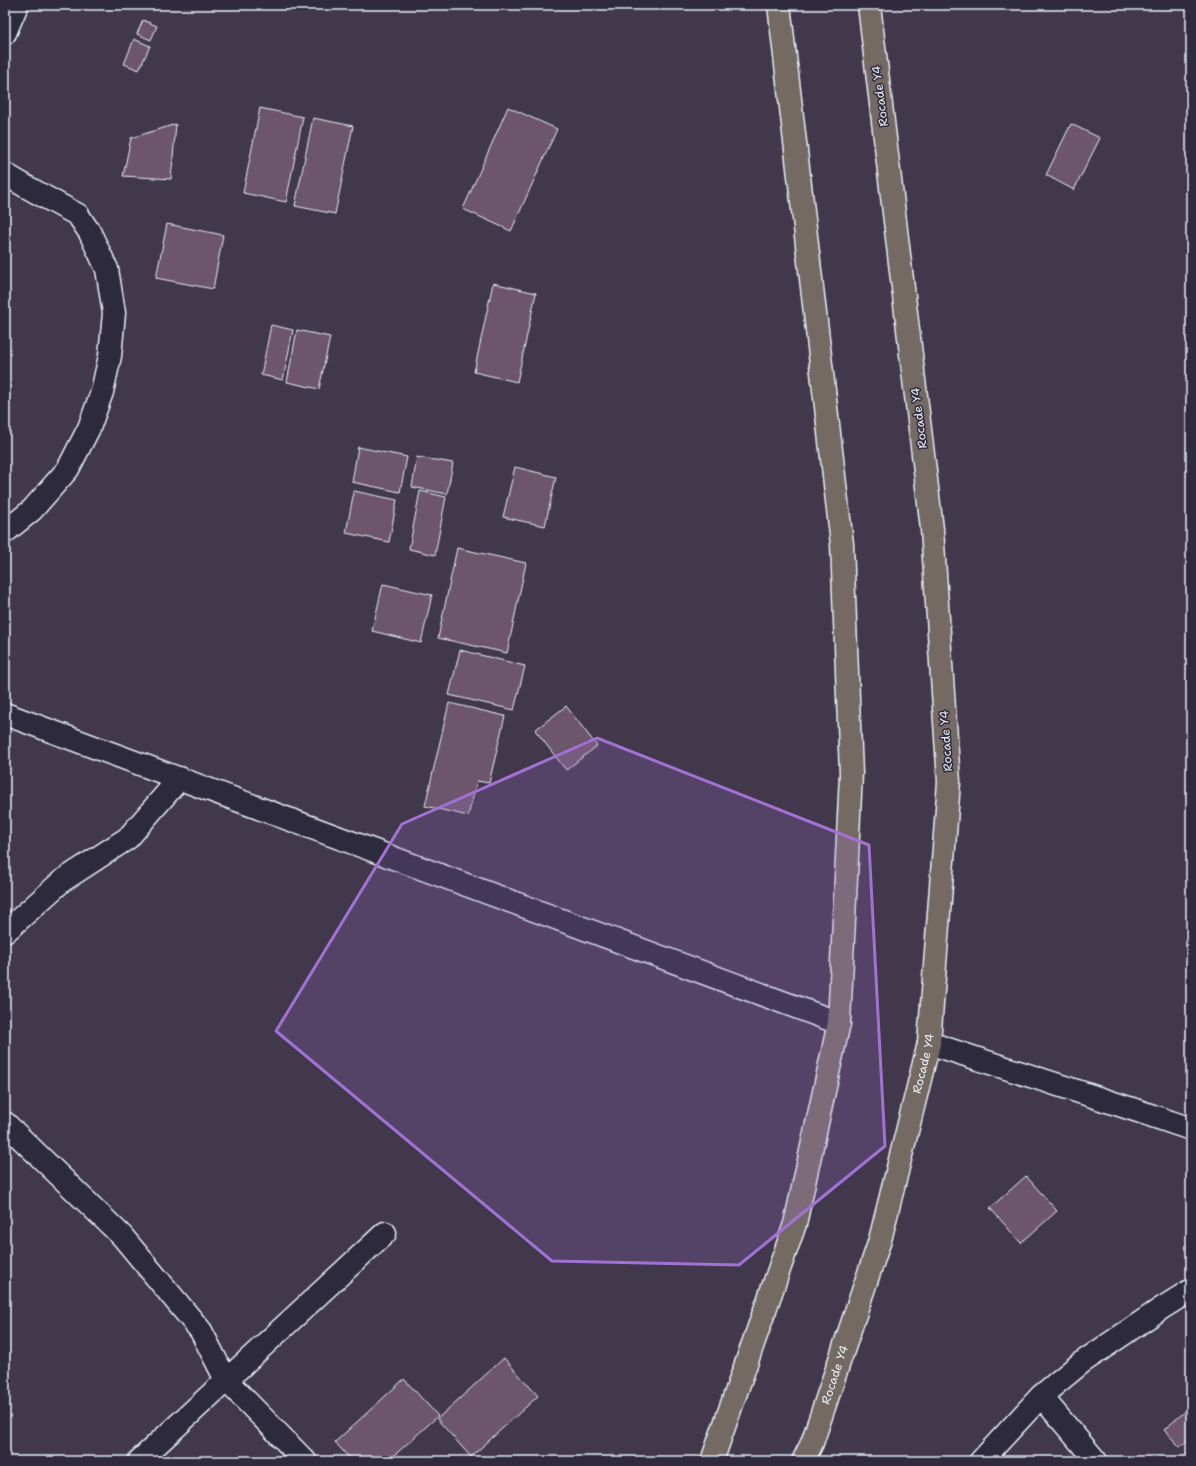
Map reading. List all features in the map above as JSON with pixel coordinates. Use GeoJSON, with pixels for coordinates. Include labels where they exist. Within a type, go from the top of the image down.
{"type":"FeatureCollection","features":[{"type":"Feature","properties":{"kind":"highway"},"geometry":{"type":"LineString","coordinates":[[712,1461],[795,1224],[839,1023],[851,774],[842,544],[779,5]]}},
{"type":"Feature","properties":{"kind":"highway","name":"Rocade Y4"},"geometry":{"type":"LineString","coordinates":[[803,1461],[812,1443],[880,1240],[929,1043],[949,782],[932,529],[869,5]]}},
{"type":"Feature","properties":{"kind":"street"},"geometry":{"type":"LineString","coordinates":[[5,33],[17,5]]}},
{"type":"Feature","properties":{"kind":"street"},"geometry":{"type":"LineString","coordinates":[[5,174],[78,215],[90,233],[107,269],[114,313],[110,356],[102,392],[89,428],[68,469],[32,510],[5,532]]}},
{"type":"Feature","properties":{"kind":"street"},"geometry":{"type":"LineString","coordinates":[[5,714],[839,1023]]}},
{"type":"Feature","properties":{"kind":"street"},"geometry":{"type":"LineString","coordinates":[[5,932],[62,881],[128,838],[180,778]]}},
{"type":"Feature","properties":{"kind":"street"},"geometry":{"type":"LineString","coordinates":[[929,1043],[1131,1108],[1191,1129]]}},
{"type":"Feature","properties":{"kind":"street"},"geometry":{"type":"LineString","coordinates":[[5,1123],[122,1236],[201,1331],[226,1380],[305,1461]]}},
{"type":"Feature","properties":{"kind":"street"},"geometry":{"type":"LineString","coordinates":[[139,1461],[386,1233]]}},
{"type":"Feature","properties":{"kind":"street"},"geometry":{"type":"LineString","coordinates":[[981,1461],[1041,1396],[1081,1363],[1191,1290]]}},
{"type":"Feature","properties":{"kind":"street"},"geometry":{"type":"LineString","coordinates":[[1041,1396],[1096,1461]]}},
{"type":"Feature","properties":{"kind":"highlighted area"},"geometry":{"type":"Polygon","coordinates":[[[597,738],[869,845],[885,1146],[739,1265],[552,1261],[276,1031],[402,824],[597,738]]]}},
{"type":"Feature","properties":{"kind":"building"},"geometry":{"type":"Polygon","coordinates":[[[143,20],[157,26],[151,40],[137,34],[143,20]]]}},
{"type":"Feature","properties":{"kind":"building"},"geometry":{"type":"Polygon","coordinates":[[[134,39],[150,46],[139,70],[124,64],[134,39]]]}},
{"type":"Feature","properties":{"kind":"building"},"geometry":{"type":"Polygon","coordinates":[[[508,107],[557,129],[511,231],[463,209],[508,107]]]}},
{"type":"Feature","properties":{"kind":"building"},"geometry":{"type":"Polygon","coordinates":[[[260,108],[303,117],[286,202],[243,193],[260,108]]]}},
{"type":"Feature","properties":{"kind":"building"},"geometry":{"type":"Polygon","coordinates":[[[313,118],[353,126],[335,214],[295,206],[313,118]]]}},
{"type":"Feature","properties":{"kind":"building"},"geometry":{"type":"Polygon","coordinates":[[[176,124],[171,179],[123,176],[131,138],[176,124]]]}},
{"type":"Feature","properties":{"kind":"building"},"geometry":{"type":"Polygon","coordinates":[[[1071,124],[1100,138],[1074,190],[1046,175],[1071,124]]]}},
{"type":"Feature","properties":{"kind":"building"},"geometry":{"type":"Polygon","coordinates":[[[167,224],[223,235],[213,289],[156,278],[167,224]]]}},
{"type":"Feature","properties":{"kind":"building"},"geometry":{"type":"Polygon","coordinates":[[[493,283],[536,293],[517,382],[474,372],[493,283]]]}},
{"type":"Feature","properties":{"kind":"building"},"geometry":{"type":"Polygon","coordinates":[[[271,325],[293,330],[283,380],[261,375],[271,325]]]}},
{"type":"Feature","properties":{"kind":"building"},"geometry":{"type":"Polygon","coordinates":[[[297,330],[330,337],[319,389],[287,382],[297,330]]]}},
{"type":"Feature","properties":{"kind":"building"},"geometry":{"type":"Polygon","coordinates":[[[358,447],[407,457],[400,492],[352,482],[358,447]]]}},
{"type":"Feature","properties":{"kind":"building"},"geometry":{"type":"Polygon","coordinates":[[[417,457],[453,463],[447,494],[412,487],[417,457]]]}},
{"type":"Feature","properties":{"kind":"building"},"geometry":{"type":"Polygon","coordinates":[[[515,467],[556,477],[545,526],[503,517],[515,467]]]}},
{"type":"Feature","properties":{"kind":"building"},"geometry":{"type":"Polygon","coordinates":[[[354,491],[397,500],[389,542],[346,533],[354,491]]]}},
{"type":"Feature","properties":{"kind":"building"},"geometry":{"type":"Polygon","coordinates":[[[420,491],[446,497],[435,555],[409,549],[420,491]]]}},
{"type":"Feature","properties":{"kind":"building"},"geometry":{"type":"Polygon","coordinates":[[[457,548],[526,563],[507,653],[438,638],[457,548]]]}},
{"type":"Feature","properties":{"kind":"building"},"geometry":{"type":"Polygon","coordinates":[[[383,584],[432,595],[421,643],[372,631],[383,584]]]}},
{"type":"Feature","properties":{"kind":"building"},"geometry":{"type":"Polygon","coordinates":[[[460,650],[525,666],[514,710],[449,695],[460,650]]]}},
{"type":"Feature","properties":{"kind":"building"},"geometry":{"type":"Polygon","coordinates":[[[449,703],[505,716],[489,783],[477,781],[468,816],[425,806],[449,703]]]}},
{"type":"Feature","properties":{"kind":"building"},"geometry":{"type":"Polygon","coordinates":[[[566,706],[597,746],[566,770],[535,730],[566,706]]]}},
{"type":"Feature","properties":{"kind":"building"},"geometry":{"type":"Polygon","coordinates":[[[1026,1176],[1057,1211],[1021,1243],[990,1208],[1026,1176]]]}},
{"type":"Feature","properties":{"kind":"building"},"geometry":{"type":"Polygon","coordinates":[[[504,1358],[538,1396],[471,1457],[437,1419],[504,1358]]]}},
{"type":"Feature","properties":{"kind":"building"},"geometry":{"type":"Polygon","coordinates":[[[404,1379],[438,1416],[388,1461],[352,1461],[335,1442],[404,1379]]]}},
{"type":"Feature","properties":{"kind":"building"},"geometry":{"type":"Polygon","coordinates":[[[1189,1408],[1191,1411],[1191,1437],[1180,1447],[1164,1430],[1189,1408]]]}}]}
